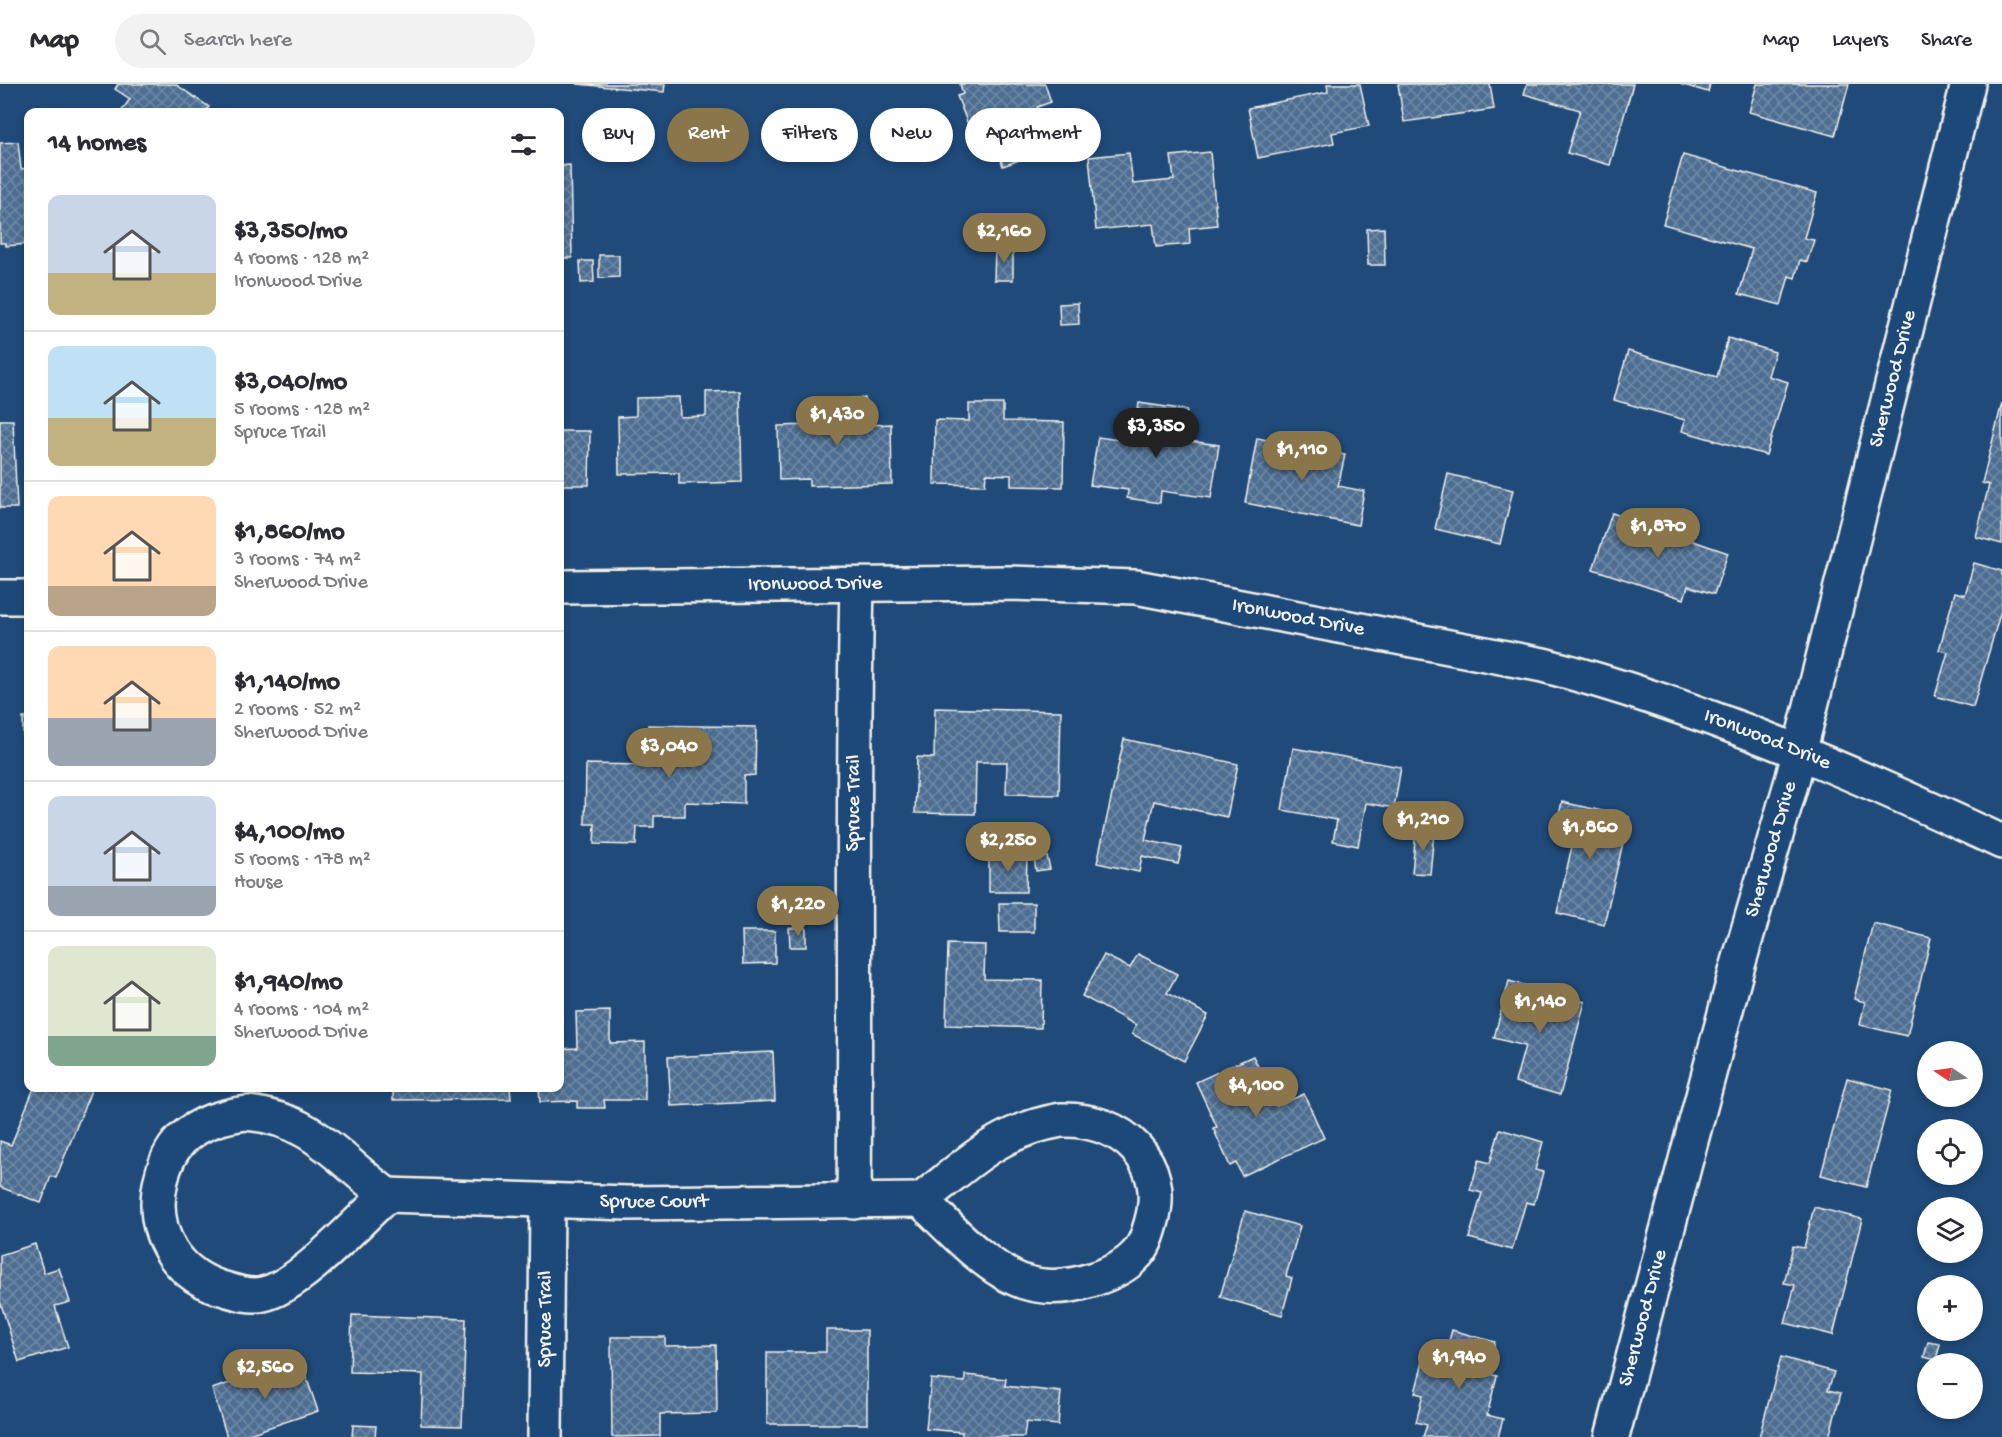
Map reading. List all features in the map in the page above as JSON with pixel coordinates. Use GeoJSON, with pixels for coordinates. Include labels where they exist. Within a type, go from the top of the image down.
{"type":"FeatureCollection","features":[{"type":"Feature","properties":{"kind":"street","name":"Sherwood Drive"},"geometry":{"type":"LineString","coordinates":[[1612,1437],[1736,972],[1799,754],[1968,84]]}},
{"type":"Feature","properties":{"kind":"street","name":"Ironwood Drive"},"geometry":{"type":"LineString","coordinates":[[564,587],[1070,584],[1136,587],[1543,665],[1591,678],[1683,709],[1799,754],[1924,806],[2002,842]]}},
{"type":"Feature","properties":{"kind":"street","name":"Spruce Trail"},"geometry":{"type":"LineString","coordinates":[[854,1202],[856,981],[854,728],[857,585]]}},
{"type":"Feature","properties":{"kind":"street"},"geometry":{"type":"LineString","coordinates":[[0,597],[24,597]]}},
{"type":"Feature","properties":{"kind":"street"},"geometry":{"type":"LineString","coordinates":[[247,1113],[288,1121],[318,1137],[364,1179],[387,1195],[301,1274],[282,1287],[262,1295],[242,1294],[220,1288],[201,1281],[184,1269],[171,1253],[161,1234],[157,1214],[162,1174],[169,1156],[180,1141],[210,1121],[247,1113]]}},
{"type":"Feature","properties":{"kind":"street"},"geometry":{"type":"LineString","coordinates":[[1073,1120],[1101,1124],[1123,1136],[1140,1153],[1153,1181],[1156,1198],[1147,1238],[1137,1256],[1118,1270],[1096,1278],[1056,1287],[1023,1281],[1010,1275],[960,1238],[921,1200],[990,1145],[1045,1123],[1073,1120]]}},
{"type":"Feature","properties":{"kind":"street","name":"Spruce Court"},"geometry":{"type":"LineString","coordinates":[[387,1195],[628,1203],[921,1200]]}},
{"type":"Feature","properties":{"kind":"street","name":"Spruce Trail"},"geometry":{"type":"LineString","coordinates":[[545,1437],[547,1201]]}},
{"type":"Feature","properties":{"kind":"building"},"geometry":{"type":"Polygon","coordinates":[[[118,84],[175,84],[209,107],[124,108],[130,99],[115,89],[118,84]]]}},
{"type":"Feature","properties":{"kind":"building"},"geometry":{"type":"Polygon","coordinates":[[[577,84],[665,84],[664,92],[577,84]]]}},
{"type":"Feature","properties":{"kind":"building"},"geometry":{"type":"Polygon","coordinates":[[[960,84],[1045,84],[1051,102],[1037,108],[965,108],[965,117],[957,96],[963,94],[960,84]]]}},
{"type":"Feature","properties":{"kind":"building"},"geometry":{"type":"Polygon","coordinates":[[[1327,84],[1360,84],[1369,126],[1332,133],[1334,143],[1258,158],[1248,108],[1328,92],[1327,84]]]}},
{"type":"Feature","properties":{"kind":"building"},"geometry":{"type":"Polygon","coordinates":[[[1398,84],[1490,84],[1494,109],[1404,122],[1398,84]]]}},
{"type":"Feature","properties":{"kind":"building"},"geometry":{"type":"Polygon","coordinates":[[[1527,84],[1633,84],[1610,165],[1567,153],[1580,110],[1524,94],[1527,84]]]}},
{"type":"Feature","properties":{"kind":"building"},"geometry":{"type":"Polygon","coordinates":[[[1680,84],[1710,84],[1708,92],[1680,84]]]}},
{"type":"Feature","properties":{"kind":"building"},"geometry":{"type":"Polygon","coordinates":[[[1757,84],[1849,84],[1835,136],[1749,112],[1757,84]]]}},
{"type":"Feature","properties":{"kind":"building"},"geometry":{"type":"Polygon","coordinates":[[[18,142],[21,169],[24,169],[24,244],[6,246],[6,243],[0,243],[0,143],[18,142]]]}},
{"type":"Feature","properties":{"kind":"building"},"geometry":{"type":"Polygon","coordinates":[[[1210,152],[1217,225],[1189,228],[1190,244],[1156,247],[1153,224],[1096,230],[1089,162],[1101,162],[1101,156],[1129,153],[1133,184],[1174,180],[1171,156],[1210,152]]]}},
{"type":"Feature","properties":{"kind":"building"},"geometry":{"type":"Polygon","coordinates":[[[1683,155],[1817,193],[1804,238],[1814,240],[1807,262],[1800,260],[1795,278],[1789,276],[1781,305],[1739,294],[1752,249],[1663,224],[1683,155]]]}},
{"type":"Feature","properties":{"kind":"building"},"geometry":{"type":"Polygon","coordinates":[[[1002,162],[1014,162],[1003,166],[1002,162]]]}},
{"type":"Feature","properties":{"kind":"building"},"geometry":{"type":"Polygon","coordinates":[[[570,165],[572,258],[564,258],[564,166],[570,165]]]}},
{"type":"Feature","properties":{"kind":"building"},"geometry":{"type":"Polygon","coordinates":[[[1384,228],[1385,265],[1368,265],[1367,229],[1384,228]]]}},
{"type":"Feature","properties":{"kind":"building"},"geometry":{"type":"Polygon","coordinates":[[[995,248],[1013,248],[1013,280],[994,280],[995,248]]]}},
{"type":"Feature","properties":{"kind":"building"},"geometry":{"type":"Polygon","coordinates":[[[599,255],[619,255],[619,277],[599,278],[599,255]]]}},
{"type":"Feature","properties":{"kind":"building"},"geometry":{"type":"Polygon","coordinates":[[[580,261],[593,261],[594,282],[581,283],[580,261]]]}},
{"type":"Feature","properties":{"kind":"building"},"geometry":{"type":"Polygon","coordinates":[[[1078,303],[1079,324],[1060,325],[1059,304],[1078,303]]]}},
{"type":"Feature","properties":{"kind":"building"},"geometry":{"type":"Polygon","coordinates":[[[1728,338],[1775,352],[1768,376],[1788,382],[1766,455],[1682,431],[1685,420],[1614,400],[1628,351],[1717,377],[1728,338]]]}},
{"type":"Feature","properties":{"kind":"building"},"geometry":{"type":"Polygon","coordinates":[[[740,391],[742,482],[679,484],[679,473],[619,474],[618,417],[636,416],[636,398],[679,397],[680,417],[706,416],[706,392],[740,391]]]}},
{"type":"Feature","properties":{"kind":"building"},"geometry":{"type":"Polygon","coordinates":[[[865,398],[866,425],[891,424],[892,484],[809,486],[809,479],[779,480],[778,426],[812,425],[811,400],[865,398]]]}},
{"type":"Feature","properties":{"kind":"building"},"geometry":{"type":"Polygon","coordinates":[[[1139,403],[1187,410],[1182,440],[1219,445],[1211,498],[1161,491],[1160,503],[1127,498],[1128,490],[1090,485],[1098,437],[1133,442],[1139,403]]]}},
{"type":"Feature","properties":{"kind":"building"},"geometry":{"type":"Polygon","coordinates":[[[2002,403],[2002,544],[1976,537],[1989,485],[1982,483],[2002,403]]]}},
{"type":"Feature","properties":{"kind":"building"},"geometry":{"type":"Polygon","coordinates":[[[969,404],[1003,404],[1003,421],[1064,422],[1063,487],[1011,486],[1011,475],[986,474],[985,485],[934,484],[935,420],[969,421],[969,404]]]}},
{"type":"Feature","properties":{"kind":"building"},"geometry":{"type":"Polygon","coordinates":[[[0,420],[13,420],[17,508],[0,508],[0,420]]]}},
{"type":"Feature","properties":{"kind":"building"},"geometry":{"type":"Polygon","coordinates":[[[564,431],[590,431],[589,485],[564,485],[564,431]]]}},
{"type":"Feature","properties":{"kind":"building"},"geometry":{"type":"Polygon","coordinates":[[[1257,438],[1345,455],[1338,486],[1364,491],[1358,525],[1245,503],[1257,438]]]}},
{"type":"Feature","properties":{"kind":"building"},"geometry":{"type":"Polygon","coordinates":[[[1448,474],[1513,490],[1500,544],[1435,529],[1448,474]]]}},
{"type":"Feature","properties":{"kind":"building"},"geometry":{"type":"Polygon","coordinates":[[[1612,513],[1728,553],[1714,594],[1688,586],[1684,599],[1593,569],[1612,513]]]}},
{"type":"Feature","properties":{"kind":"building"},"geometry":{"type":"Polygon","coordinates":[[[1974,563],[2002,571],[2002,607],[1973,707],[1935,696],[1948,652],[1939,650],[1955,592],[1965,595],[1974,563]]]}},
{"type":"Feature","properties":{"kind":"building"},"geometry":{"type":"Polygon","coordinates":[[[935,708],[1061,711],[1059,795],[1006,794],[1007,762],[976,762],[975,814],[915,813],[917,757],[934,758],[935,708]]]}},
{"type":"Feature","properties":{"kind":"building"},"geometry":{"type":"Polygon","coordinates":[[[23,718],[24,718],[24,770],[23,718]]]}},
{"type":"Feature","properties":{"kind":"building"},"geometry":{"type":"Polygon","coordinates":[[[648,725],[756,727],[755,775],[744,776],[744,804],[685,802],[685,816],[654,816],[654,827],[637,827],[636,845],[594,844],[595,824],[585,824],[586,764],[647,765],[648,725]]]}},
{"type":"Feature","properties":{"kind":"building"},"geometry":{"type":"Polygon","coordinates":[[[1124,739],[1238,764],[1227,817],[1154,801],[1145,840],[1182,848],[1178,864],[1142,856],[1139,872],[1097,863],[1124,739]]]}},
{"type":"Feature","properties":{"kind":"building"},"geometry":{"type":"Polygon","coordinates":[[[1293,748],[1401,767],[1394,808],[1366,803],[1358,846],[1333,841],[1337,820],[1282,810],[1293,748]]]}},
{"type":"Feature","properties":{"kind":"building"},"geometry":{"type":"Polygon","coordinates":[[[1562,802],[1629,817],[1604,924],[1557,913],[1574,837],[1555,832],[1562,802]]]}},
{"type":"Feature","properties":{"kind":"building"},"geometry":{"type":"Polygon","coordinates":[[[1416,830],[1434,832],[1430,874],[1412,873],[1416,830]]]}},
{"type":"Feature","properties":{"kind":"building"},"geometry":{"type":"Polygon","coordinates":[[[989,855],[1027,855],[1026,892],[989,892],[989,855]]]}},
{"type":"Feature","properties":{"kind":"building"},"geometry":{"type":"Polygon","coordinates":[[[1047,856],[1050,869],[1036,871],[1034,858],[1047,856]]]}},
{"type":"Feature","properties":{"kind":"building"},"geometry":{"type":"Polygon","coordinates":[[[999,903],[1034,903],[1034,932],[1000,932],[999,903]]]}},
{"type":"Feature","properties":{"kind":"building"},"geometry":{"type":"Polygon","coordinates":[[[1873,923],[1931,938],[1907,1036],[1860,1025],[1865,1002],[1854,999],[1873,923]]]}},
{"type":"Feature","properties":{"kind":"building"},"geometry":{"type":"Polygon","coordinates":[[[789,928],[806,928],[806,947],[790,947],[789,928]]]}},
{"type":"Feature","properties":{"kind":"building"},"geometry":{"type":"Polygon","coordinates":[[[742,931],[775,931],[775,963],[743,964],[742,931]]]}},
{"type":"Feature","properties":{"kind":"building"},"geometry":{"type":"Polygon","coordinates":[[[948,944],[985,945],[984,979],[1042,980],[1041,1028],[946,1025],[948,944]]]}},
{"type":"Feature","properties":{"kind":"building"},"geometry":{"type":"Polygon","coordinates":[[[1138,954],[1177,974],[1167,993],[1208,1015],[1184,1061],[1132,1034],[1136,1025],[1082,996],[1104,955],[1130,968],[1138,954]]]}},
{"type":"Feature","properties":{"kind":"building"},"geometry":{"type":"Polygon","coordinates":[[[1509,981],[1585,1002],[1560,1095],[1515,1082],[1525,1046],[1494,1038],[1509,981]]]}},
{"type":"Feature","properties":{"kind":"building"},"geometry":{"type":"Polygon","coordinates":[[[610,1011],[610,1043],[645,1042],[645,1100],[604,1100],[605,1108],[577,1108],[577,1101],[540,1102],[539,1092],[564,1092],[564,1049],[577,1048],[576,1012],[610,1011]]]}},
{"type":"Feature","properties":{"kind":"building"},"geometry":{"type":"Polygon","coordinates":[[[773,1052],[775,1101],[671,1106],[668,1057],[773,1052]]]}},
{"type":"Feature","properties":{"kind":"building"},"geometry":{"type":"Polygon","coordinates":[[[1253,1056],[1277,1106],[1304,1094],[1324,1138],[1242,1176],[1236,1163],[1230,1166],[1213,1128],[1217,1127],[1196,1082],[1253,1056]]]}},
{"type":"Feature","properties":{"kind":"building"},"geometry":{"type":"Polygon","coordinates":[[[1847,1078],[1892,1090],[1866,1187],[1821,1175],[1847,1078]]]}},
{"type":"Feature","properties":{"kind":"building"},"geometry":{"type":"Polygon","coordinates":[[[32,1092],[90,1092],[56,1178],[51,1176],[41,1203],[0,1187],[0,1141],[11,1145],[32,1092]]]}},
{"type":"Feature","properties":{"kind":"building"},"geometry":{"type":"Polygon","coordinates":[[[393,1092],[510,1092],[511,1099],[393,1100],[393,1092]]]}},
{"type":"Feature","properties":{"kind":"building"},"geometry":{"type":"Polygon","coordinates":[[[1500,1129],[1543,1142],[1535,1170],[1543,1172],[1534,1204],[1526,1202],[1512,1250],[1469,1238],[1482,1193],[1470,1190],[1479,1160],[1490,1163],[1500,1129]]]}},
{"type":"Feature","properties":{"kind":"building"},"geometry":{"type":"Polygon","coordinates":[[[1814,1207],[1862,1219],[1833,1335],[1785,1323],[1795,1285],[1784,1283],[1793,1246],[1804,1248],[1814,1207]]]}},
{"type":"Feature","properties":{"kind":"building"},"geometry":{"type":"Polygon","coordinates":[[[1245,1211],[1300,1226],[1286,1276],[1292,1278],[1282,1315],[1220,1297],[1245,1211]]]}},
{"type":"Feature","properties":{"kind":"building"},"geometry":{"type":"Polygon","coordinates":[[[35,1244],[44,1273],[59,1268],[70,1302],[55,1306],[68,1347],[19,1362],[0,1301],[0,1255],[35,1244]]]}},
{"type":"Feature","properties":{"kind":"building"},"geometry":{"type":"Polygon","coordinates":[[[352,1315],[466,1319],[462,1426],[421,1425],[423,1374],[350,1372],[352,1315]]]}},
{"type":"Feature","properties":{"kind":"building"},"geometry":{"type":"Polygon","coordinates":[[[826,1330],[867,1330],[867,1424],[767,1424],[767,1352],[826,1352],[826,1330]]]}},
{"type":"Feature","properties":{"kind":"building"},"geometry":{"type":"Polygon","coordinates":[[[1452,1330],[1495,1342],[1487,1373],[1497,1376],[1487,1415],[1503,1419],[1498,1437],[1423,1437],[1427,1425],[1416,1422],[1423,1395],[1415,1393],[1425,1354],[1444,1359],[1452,1330]]]}},
{"type":"Feature","properties":{"kind":"building"},"geometry":{"type":"Polygon","coordinates":[[[611,1337],[665,1337],[665,1346],[716,1345],[717,1413],[660,1414],[660,1436],[612,1437],[611,1337]]]}},
{"type":"Feature","properties":{"kind":"building"},"geometry":{"type":"Polygon","coordinates":[[[1928,1342],[1940,1344],[1938,1353],[1925,1353],[1928,1342]]]}},
{"type":"Feature","properties":{"kind":"building"},"geometry":{"type":"Polygon","coordinates":[[[1781,1357],[1834,1372],[1828,1390],[1841,1393],[1829,1437],[1759,1437],[1781,1357]]]}},
{"type":"Feature","properties":{"kind":"building"},"geometry":{"type":"Polygon","coordinates":[[[300,1359],[318,1411],[240,1437],[227,1437],[212,1389],[300,1359]]]}},
{"type":"Feature","properties":{"kind":"building"},"geometry":{"type":"Polygon","coordinates":[[[965,1375],[1006,1379],[1005,1386],[1061,1392],[1058,1425],[1026,1422],[1024,1437],[962,1437],[962,1432],[926,1429],[931,1379],[965,1382],[965,1375]]]}},
{"type":"Feature","properties":{"kind":"building"},"geometry":{"type":"Polygon","coordinates":[[[353,1425],[376,1426],[375,1437],[352,1437],[353,1425]]]}}]}
